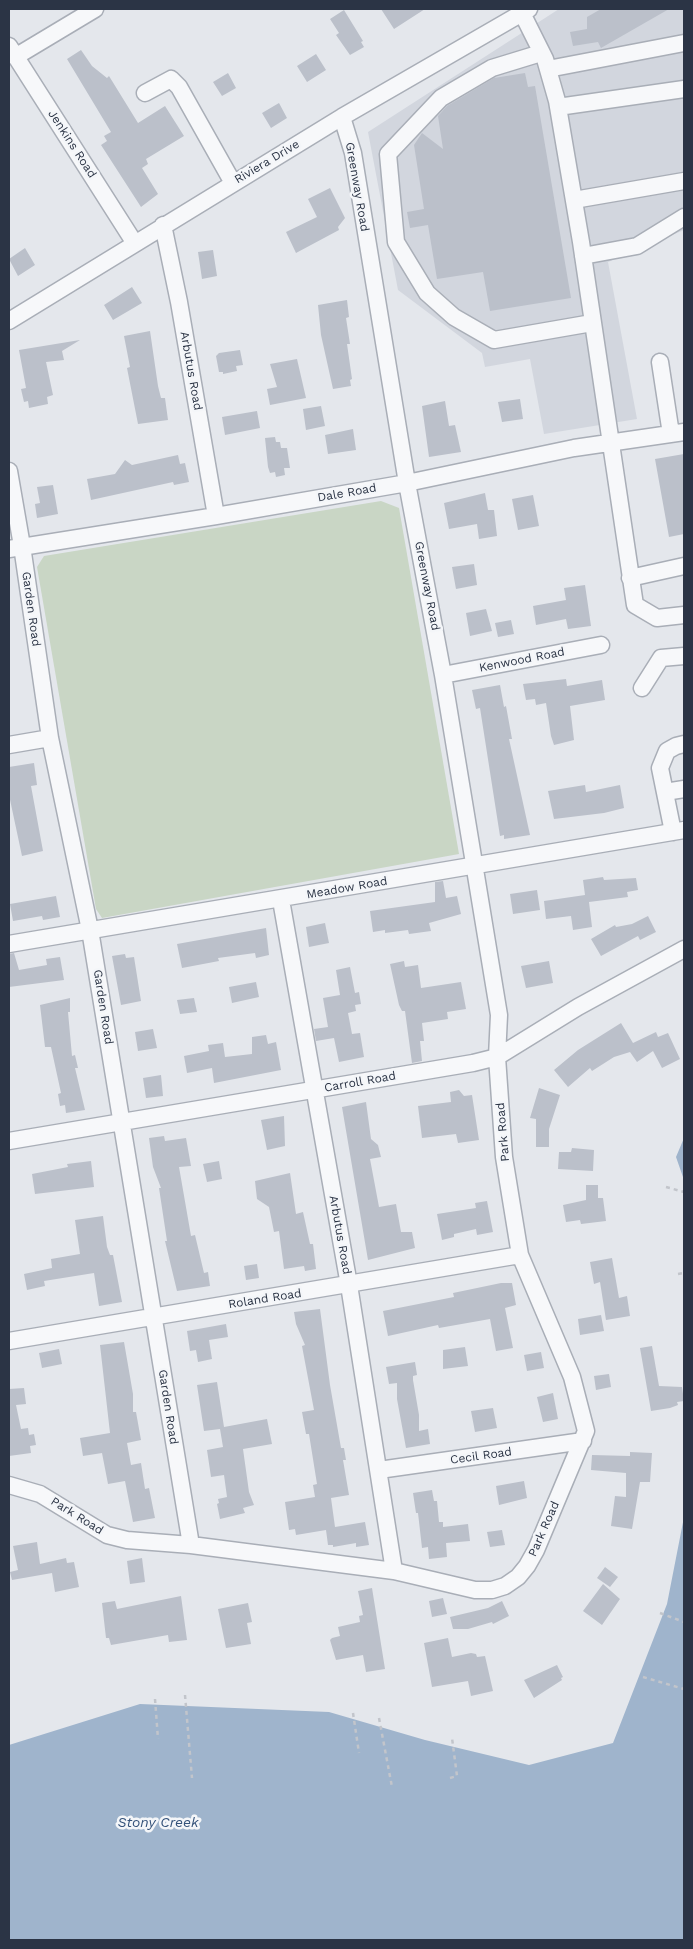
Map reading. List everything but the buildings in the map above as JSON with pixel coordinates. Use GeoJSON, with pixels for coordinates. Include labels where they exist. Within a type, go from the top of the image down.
{"type":"FeatureCollection","features":[{"type":"Feature","properties":{"kind":"street"},"geometry":{"type":"LineString","coordinates":[[12,51],[95,9]]}},
{"type":"Feature","properties":{"kind":"street"},"geometry":{"type":"LineString","coordinates":[[525,11],[548,69],[558,107],[583,256],[635,605],[657,618],[684,615]]}},
{"type":"Feature","properties":{"kind":"street","name":"Riviera Drive"},"geometry":{"type":"LineString","coordinates":[[9,321],[233,182],[525,11]]}},
{"type":"Feature","properties":{"kind":"street"},"geometry":{"type":"LineString","coordinates":[[548,69],[684,43]]}},
{"type":"Feature","properties":{"kind":"street","name":"Jenkins Road"},"geometry":{"type":"LineString","coordinates":[[12,51],[134,242]]}},
{"type":"Feature","properties":{"kind":"street"},"geometry":{"type":"LineString","coordinates":[[541,52],[492,68],[441,98],[388,154],[396,242],[427,293],[454,318],[494,340],[592,323]]}},
{"type":"Feature","properties":{"kind":"street"},"geometry":{"type":"LineString","coordinates":[[145,93],[171,79],[178,87],[233,182]]}},
{"type":"Feature","properties":{"kind":"street"},"geometry":{"type":"LineString","coordinates":[[558,107],[684,88]]}},
{"type":"Feature","properties":{"kind":"street","name":"Greenway Road"},"geometry":{"type":"LineString","coordinates":[[342,117],[353,153],[407,483],[443,675],[475,866],[499,1014],[497,1057]]}},
{"type":"Feature","properties":{"kind":"street"},"geometry":{"type":"LineString","coordinates":[[574,200],[684,181]]}},
{"type":"Feature","properties":{"kind":"street"},"geometry":{"type":"LineString","coordinates":[[583,256],[637,246],[684,217]]}},
{"type":"Feature","properties":{"kind":"street","name":"Arbutus Road"},"geometry":{"type":"LineString","coordinates":[[163,225],[179,302],[216,516]]}},
{"type":"Feature","properties":{"kind":"street"},"geometry":{"type":"LineString","coordinates":[[660,362],[678,433]]}},
{"type":"Feature","properties":{"kind":"street","name":"Dale Road"},"geometry":{"type":"LineString","coordinates":[[16,547],[216,516],[407,483],[574,448],[678,433]]}},
{"type":"Feature","properties":{"kind":"street","name":"Garden Road"},"geometry":{"type":"LineString","coordinates":[[9,471],[16,547],[50,738],[90,930],[191,1545]]}},
{"type":"Feature","properties":{"kind":"street"},"geometry":{"type":"LineString","coordinates":[[630,578],[684,566]]}},
{"type":"Feature","properties":{"kind":"street","name":"Kenwood Road"},"geometry":{"type":"LineString","coordinates":[[443,675],[601,646]]}},
{"type":"Feature","properties":{"kind":"street"},"geometry":{"type":"LineString","coordinates":[[642,688],[661,658],[684,656]]}},
{"type":"Feature","properties":{"kind":"street"},"geometry":{"type":"LineString","coordinates":[[9,745],[50,738]]}},
{"type":"Feature","properties":{"kind":"street"},"geometry":{"type":"LineString","coordinates":[[679,831],[665,792],[660,768],[662,758],[667,751],[684,744]]}},
{"type":"Feature","properties":{"kind":"street"},"geometry":{"type":"LineString","coordinates":[[665,792],[684,789]]}},
{"type":"Feature","properties":{"kind":"street","name":"Meadow Road"},"geometry":{"type":"LineString","coordinates":[[9,944],[281,900],[679,831]]}},
{"type":"Feature","properties":{"kind":"street","name":"Arbutus Road"},"geometry":{"type":"LineString","coordinates":[[281,900],[349,1285],[394,1571]]}},
{"type":"Feature","properties":{"kind":"street","name":"Carroll Road"},"geometry":{"type":"LineString","coordinates":[[9,1141],[473,1063],[497,1057],[578,1006],[684,949]]}},
{"type":"Feature","properties":{"kind":"street","name":"Park Road"},"geometry":{"type":"LineString","coordinates":[[9,1485],[40,1494],[107,1534],[127,1540],[191,1545],[394,1571],[475,1590],[492,1590],[511,1582],[522,1572],[536,1550],[582,1441],[585,1425],[572,1377],[520,1255],[504,1157],[497,1057]]}},
{"type":"Feature","properties":{"kind":"street","name":"Roland Road"},"geometry":{"type":"LineString","coordinates":[[9,1341],[520,1255]]}},
{"type":"Feature","properties":{"kind":"street","name":"Cecil Road"},"geometry":{"type":"LineString","coordinates":[[378,1470],[582,1441]]}},
{"type":"Feature","properties":{"kind":"path"},"geometry":{"type":"LineString","coordinates":[[666,1186],[684,1192]]}},
{"type":"Feature","properties":{"kind":"path"},"geometry":{"type":"LineString","coordinates":[[678,1274],[684,1273]]}},
{"type":"Feature","properties":{"kind":"path"},"geometry":{"type":"LineString","coordinates":[[660,1613],[684,1622]]}},
{"type":"Feature","properties":{"kind":"path"},"geometry":{"type":"LineString","coordinates":[[643,1677],[684,1689]]}},
{"type":"Feature","properties":{"kind":"path"},"geometry":{"type":"LineString","coordinates":[[185,1695],[192,1778]]}},
{"type":"Feature","properties":{"kind":"path"},"geometry":{"type":"LineString","coordinates":[[156,1699],[158,1740]]}},
{"type":"Feature","properties":{"kind":"path"},"geometry":{"type":"LineString","coordinates":[[353,1713],[359,1753]]}},
{"type":"Feature","properties":{"kind":"path"},"geometry":{"type":"LineString","coordinates":[[379,1718],[392,1787]]}},
{"type":"Feature","properties":{"kind":"path"},"geometry":{"type":"LineString","coordinates":[[450,1778],[457,1776],[452,1738]]}},
{"type":"Feature","properties":{"kind":"shaded area"},"geometry":{"type":"Polygon","coordinates":[[[559,9],[684,9],[684,230],[608,262],[637,419],[544,434],[530,359],[485,367],[482,353],[398,290],[368,132],[559,9]]]}},
{"type":"Feature","properties":{"kind":"green space"},"geometry":{"type":"Polygon","coordinates":[[[381,501],[399,508],[459,854],[102,918],[96,909],[37,567],[44,556],[381,501]]]}},
{"type":"Feature","properties":{"kind":"water"},"geometry":{"type":"Polygon","coordinates":[[[684,1138],[684,1180],[676,1157],[684,1138]]]}},
{"type":"Feature","properties":{"kind":"water","name":"Stony Creek"},"geometry":{"type":"Polygon","coordinates":[[[684,1517],[684,1940],[9,1940],[9,1745],[140,1704],[329,1712],[425,1740],[529,1765],[613,1743],[667,1604],[684,1517]]]}}]}
